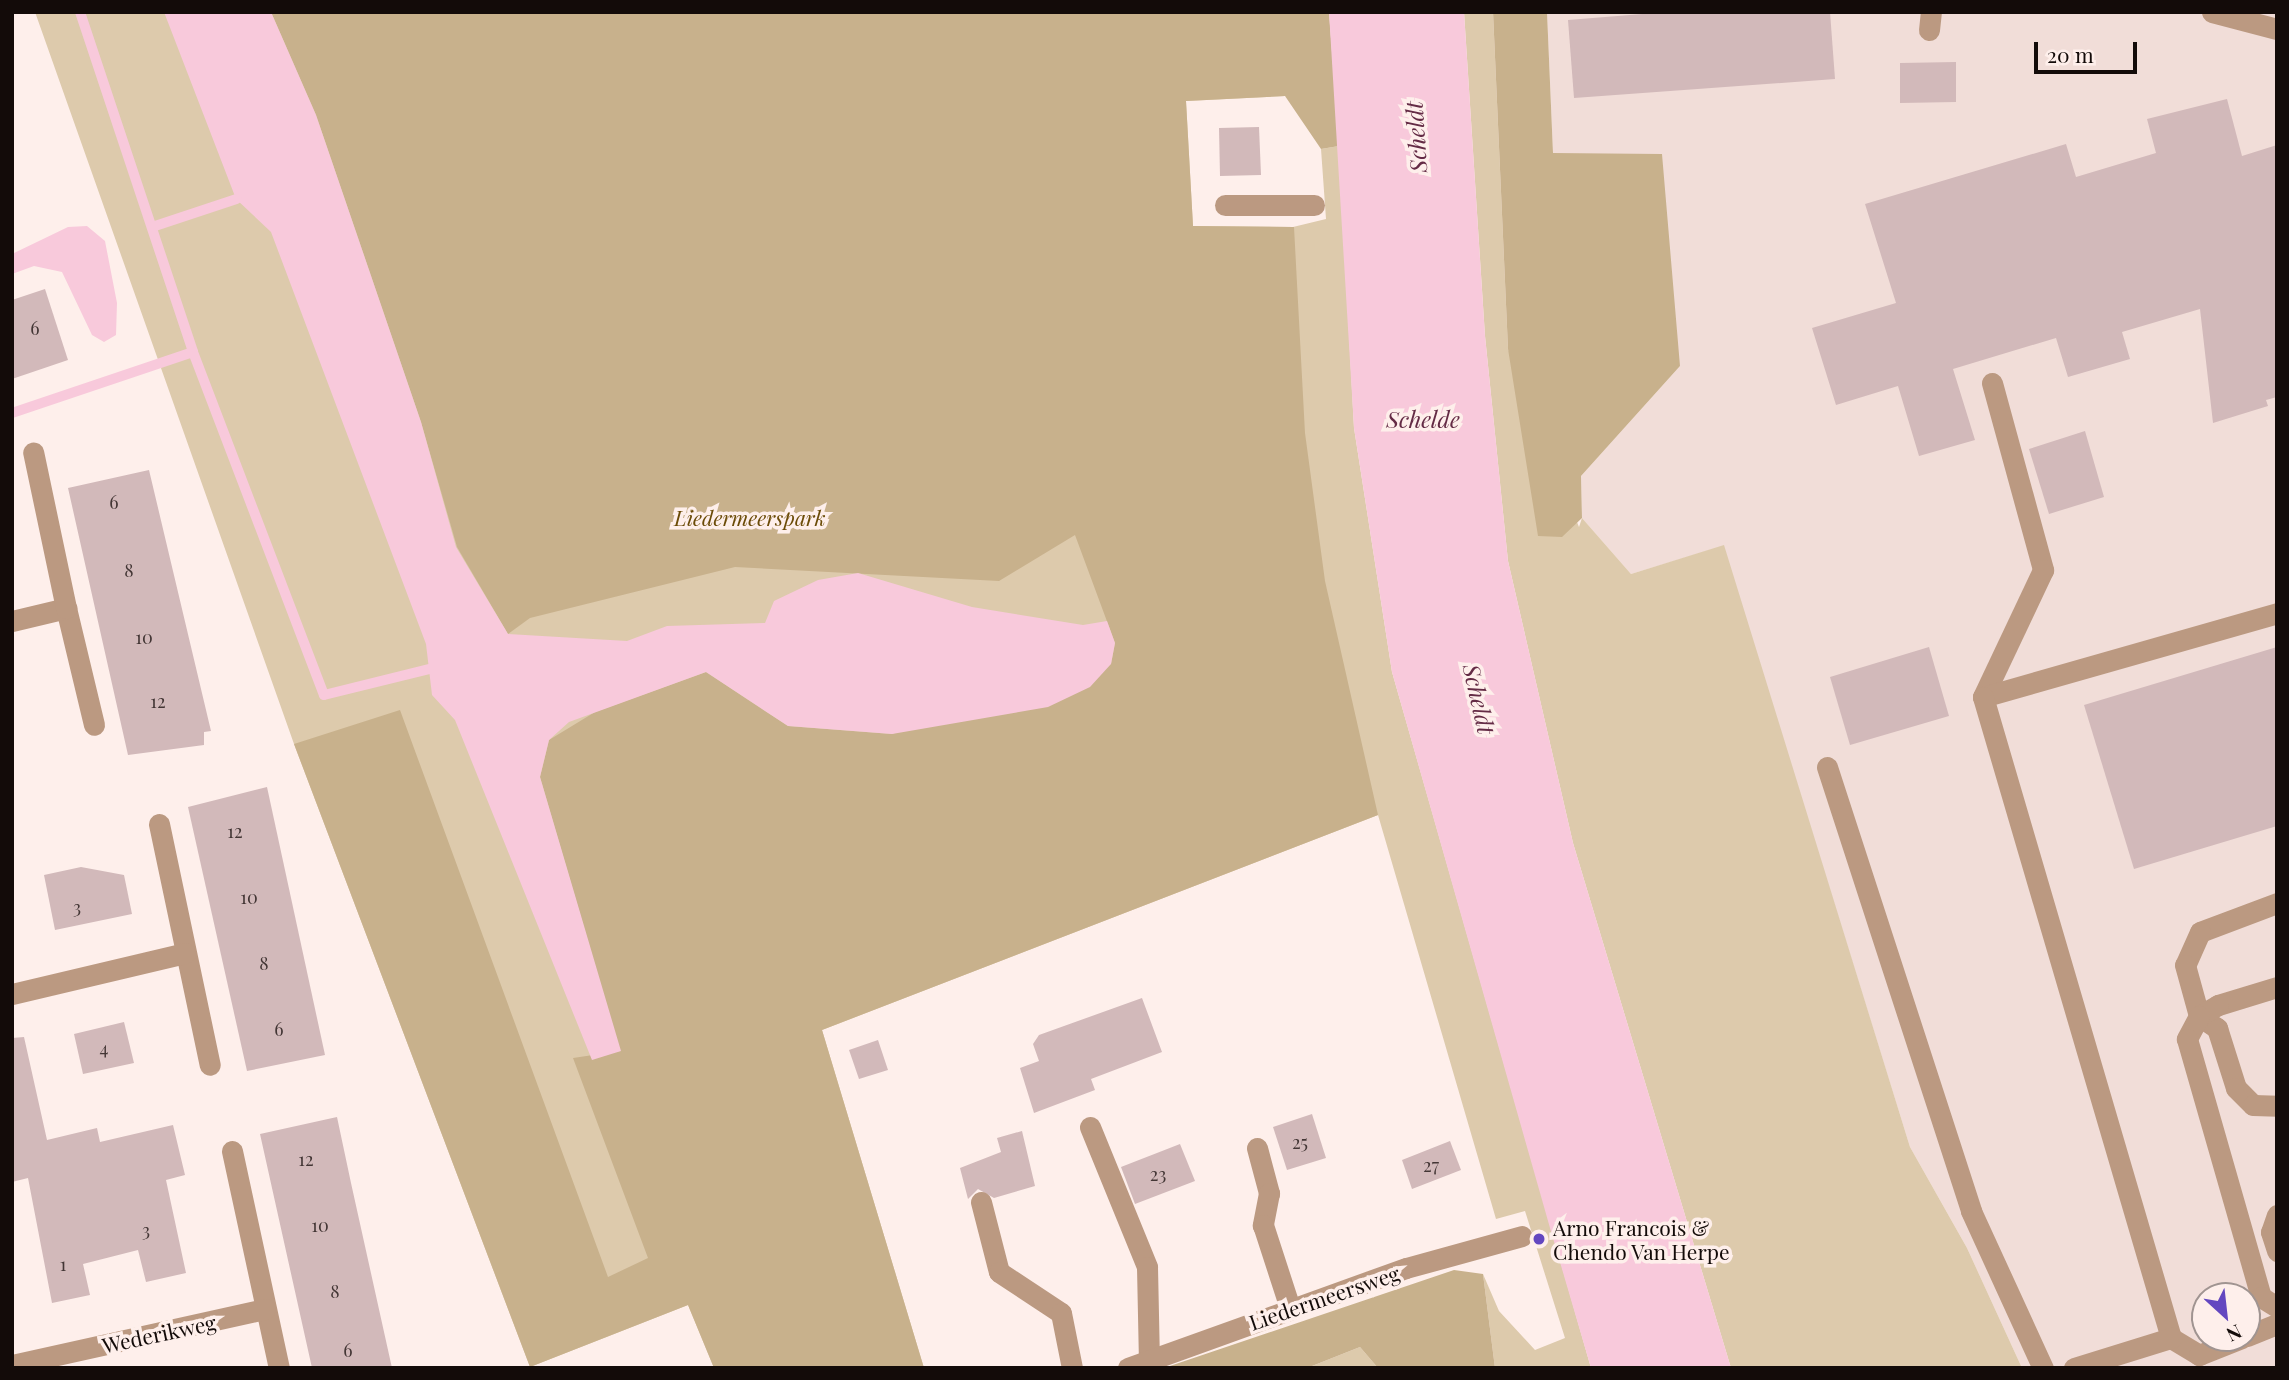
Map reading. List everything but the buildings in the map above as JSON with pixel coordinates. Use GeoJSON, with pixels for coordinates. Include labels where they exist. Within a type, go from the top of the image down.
{"type":"FeatureCollection","features":[{"type":"Feature","properties":{"kind":"street"},"geometry":{"type":"LineString","coordinates":[[2211,12],[2277,29]]}},
{"type":"Feature","properties":{"kind":"street"},"geometry":{"type":"LineString","coordinates":[[1224,205],[1314,205]]}},
{"type":"Feature","properties":{"kind":"street"},"geometry":{"type":"LineString","coordinates":[[1992,383],[2043,569],[1983,697],[2171,1338],[2191,1350]]}},
{"type":"Feature","properties":{"kind":"street"},"geometry":{"type":"LineString","coordinates":[[33,452],[94,725]]}},
{"type":"Feature","properties":{"kind":"street"},"geometry":{"type":"LineString","coordinates":[[12,621],[66,608]]}},
{"type":"Feature","properties":{"kind":"street"},"geometry":{"type":"LineString","coordinates":[[1983,697],[2277,613]]}},
{"type":"Feature","properties":{"kind":"street"},"geometry":{"type":"LineString","coordinates":[[1827,767],[1971,1211],[2043,1368]]}},
{"type":"Feature","properties":{"kind":"street"},"geometry":{"type":"LineString","coordinates":[[159,824],[211,1065]]}},
{"type":"Feature","properties":{"kind":"street"},"geometry":{"type":"LineString","coordinates":[[2277,903],[2222,920],[2189,947],[2185,965],[2199,1016],[2217,1028],[2236,1088],[2253,1105],[2277,1106]]}},
{"type":"Feature","properties":{"kind":"street"},"geometry":{"type":"LineString","coordinates":[[12,994],[185,953]]}},
{"type":"Feature","properties":{"kind":"street"},"geometry":{"type":"LineString","coordinates":[[2277,987],[2199,1016],[2187,1039],[2261,1297],[2277,1307]]}},
{"type":"Feature","properties":{"kind":"street"},"geometry":{"type":"LineString","coordinates":[[1090,1126],[1147,1267],[1149,1360]]}},
{"type":"Feature","properties":{"kind":"street"},"geometry":{"type":"LineString","coordinates":[[1256,1148],[1269,1193],[1262,1225],[1290,1308]]}},
{"type":"Feature","properties":{"kind":"street"},"geometry":{"type":"LineString","coordinates":[[232,1151],[279,1368]]}},
{"type":"Feature","properties":{"kind":"street"},"geometry":{"type":"LineString","coordinates":[[981,1202],[999,1272],[1061,1313],[1072,1368]]}},
{"type":"Feature","properties":{"kind":"street"},"geometry":{"type":"LineString","coordinates":[[2277,1215],[2270,1232],[2277,1251]]}},
{"type":"Feature","properties":{"kind":"street","name":"Liedermeersweg"},"geometry":{"type":"LineString","coordinates":[[1128,1368],[1290,1308],[1522,1236]]}},
{"type":"Feature","properties":{"kind":"street","name":"Wederikweg"},"geometry":{"type":"LineString","coordinates":[[12,1365],[265,1310]]}},
{"type":"Feature","properties":{"kind":"street"},"geometry":{"type":"LineString","coordinates":[[2074,1368],[2171,1338]]}},
{"type":"Feature","properties":{"kind":"shaded area"},"geometry":{"type":"Polygon","coordinates":[[[1547,12],[2277,12],[2277,1368],[2022,1368],[1967,1248],[1910,1147],[1723,546],[1631,574],[1582,518],[1581,476],[1680,366],[1553,153],[1547,12]]]}},
{"type":"Feature","properties":{"kind":"green space","name":"Liedermeerspark"},"geometry":{"type":"Polygon","coordinates":[[[35,12],[1280,12],[1285,96],[1186,101],[1193,226],[1293,227],[1326,219],[1321,149],[1339,146],[1354,428],[1392,672],[1591,1368],[1495,1368],[1483,1274],[1499,1311],[1535,1350],[1565,1338],[1525,1211],[1496,1219],[1378,815],[822,1030],[924,1368],[714,1368],[688,1305],[530,1367],[294,744],[35,12]]]}},
{"type":"Feature","properties":{"kind":"green space","name":"Liedermeerspark"},"geometry":{"type":"Polygon","coordinates":[[[271,12],[1329,12],[1339,146],[1321,149],[1285,96],[1186,101],[1193,226],[1294,227],[1305,433],[1325,581],[1378,815],[822,1030],[924,1368],[714,1368],[688,1305],[530,1367],[294,744],[400,710],[608,1277],[648,1258],[573,1058],[620,1051],[540,777],[549,740],[595,712],[706,672],[788,726],[892,734],[1111,664],[1115,643],[1075,535],[999,581],[735,567],[530,618],[508,634],[457,547],[421,422],[316,115],[271,12]]]}},
{"type":"Feature","properties":{"kind":"green space"},"geometry":{"type":"Polygon","coordinates":[[[1464,12],[1493,12],[1508,349],[1579,527],[1582,518],[1631,574],[1724,545],[1910,1147],[1967,1248],[2022,1368],[1731,1368],[1573,843],[1508,561],[1485,336],[1464,12]]]}},
{"type":"Feature","properties":{"kind":"green space"},"geometry":{"type":"Polygon","coordinates":[[[1493,12],[1547,12],[1553,153],[1662,154],[1680,366],[1581,476],[1582,518],[1562,537],[1538,536],[1508,349],[1493,12]]]}},
{"type":"Feature","properties":{"kind":"green space"},"geometry":{"type":"Polygon","coordinates":[[[1454,1270],[1483,1274],[1495,1368],[1378,1368],[1360,1347],[1307,1368],[1164,1368],[1454,1270]]]}},
{"type":"Feature","properties":{"kind":"green space"},"geometry":{"type":"Polygon","coordinates":[[[1360,1347],[1378,1368],[1307,1368],[1360,1347]]]}},
{"type":"Feature","properties":{"kind":"water"},"geometry":{"type":"Polygon","coordinates":[[[164,12],[271,12],[316,115],[421,422],[456,547],[508,634],[627,641],[667,626],[765,623],[774,601],[818,580],[858,573],[972,607],[1083,625],[1107,621],[1115,643],[1111,664],[1090,687],[1048,707],[892,734],[788,726],[706,672],[569,722],[549,740],[540,777],[621,1051],[592,1060],[455,720],[432,695],[426,644],[271,232],[236,199],[164,12]]]}},
{"type":"Feature","properties":{"kind":"water","name":"Schelde"},"geometry":{"type":"Polygon","coordinates":[[[1329,12],[1464,12],[1485,336],[1508,561],[1573,843],[1731,1368],[1591,1368],[1392,672],[1354,428],[1329,12]]]}},
{"type":"Feature","properties":{"kind":"water"},"geometry":{"type":"Polygon","coordinates":[[[87,226],[105,241],[117,303],[116,335],[104,342],[92,335],[62,272],[34,266],[12,274],[12,254],[68,227],[87,226]]]}},
{"type":"Feature","properties":{"kind":"waterway"},"geometry":{"type":"LineString","coordinates":[[80,12],[193,352],[324,695],[429,669]]}},
{"type":"Feature","properties":{"kind":"waterway"},"geometry":{"type":"LineString","coordinates":[[152,227],[236,199]]}},
{"type":"Feature","properties":{"kind":"waterway"},"geometry":{"type":"LineString","coordinates":[[12,413],[193,352]]}},
{"type":"Feature","properties":{"kind":"place","name":"Arno Francois & Chendo Van Herpe"},"geometry":{"type":"Point","coordinates":[1539,1239]}},
{"type":"Feature","properties":{"kind":"water label","name":"Scheldt"},"geometry":{"type":"Point","coordinates":[1416,137]}},
{"type":"Feature","properties":{"kind":"water label","name":"Scheldt"},"geometry":{"type":"Point","coordinates":[1479,699]}}]}
